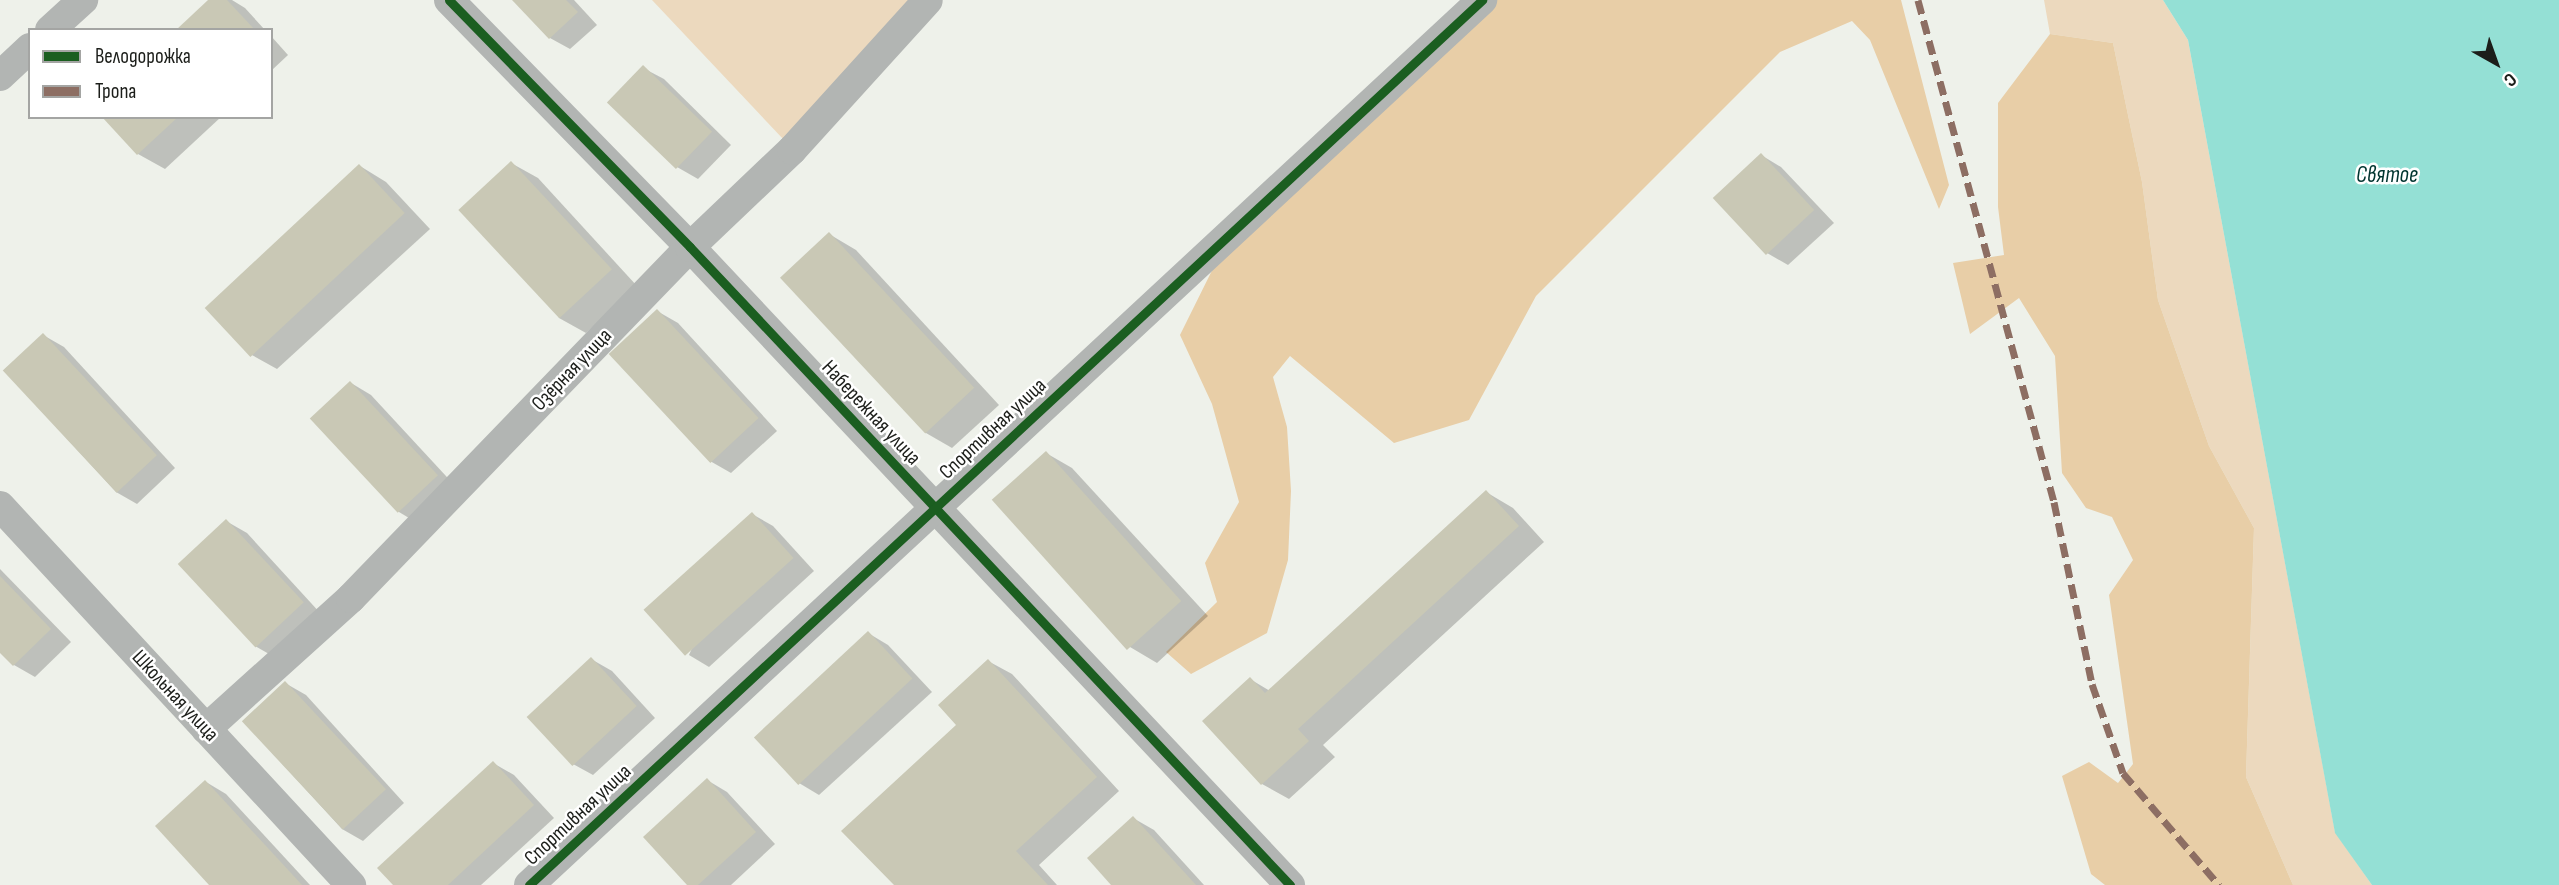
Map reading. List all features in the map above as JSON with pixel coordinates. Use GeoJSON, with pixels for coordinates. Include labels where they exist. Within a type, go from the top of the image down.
{"type":"FeatureCollection","features":[{"type":"Feature","properties":{"kind":"street"},"geometry":{"type":"LineString","coordinates":[[52,28],[83,0]]}},
{"type":"Feature","properties":{"kind":"street","name":"Набережная улица"},"geometry":{"type":"LineString","coordinates":[[449,0],[690,247],[1290,885]]}},
{"type":"Feature","properties":{"kind":"street","name":"Озёрная улица"},"geometry":{"type":"LineString","coordinates":[[206,729],[351,598],[690,247],[792,150],[928,0]]}},
{"type":"Feature","properties":{"kind":"street","name":"Спортивная улица"},"geometry":{"type":"LineString","coordinates":[[529,885],[1482,0]]}},
{"type":"Feature","properties":{"kind":"street"},"geometry":{"type":"LineString","coordinates":[[0,76],[28,50]]}},
{"type":"Feature","properties":{"kind":"street","name":"Школьная улица"},"geometry":{"type":"LineString","coordinates":[[0,506],[351,885]]}},
{"type":"Feature","properties":{"kind":"shaded area"},"geometry":{"type":"Polygon","coordinates":[[[652,0],[911,0],[784,140],[652,0]]]}},
{"type":"Feature","properties":{"kind":"shaded area"},"geometry":{"type":"Polygon","coordinates":[[[1473,0],[1901,0],[1949,185],[1939,209],[1870,40],[1852,21],[1780,52],[1536,296],[1469,420],[1394,443],[1290,356],[1273,377],[1287,427],[1291,491],[1288,560],[1267,633],[1191,674],[1166,652],[1217,602],[1205,563],[1239,502],[1212,404],[1180,335],[1240,214],[1473,0]]]}},
{"type":"Feature","properties":{"kind":"shaded area"},"geometry":{"type":"Polygon","coordinates":[[[2044,0],[2163,0],[2188,40],[2335,832],[2372,885],[2293,885],[2246,777],[2254,528],[2209,446],[2158,300],[2142,182],[2113,43],[2050,34],[2044,0]]]}},
{"type":"Feature","properties":{"kind":"shaded area"},"geometry":{"type":"Polygon","coordinates":[[[2050,34],[2113,43],[2142,182],[2158,300],[2209,446],[2254,528],[2246,777],[2293,885],[2105,885],[2091,874],[2062,776],[2089,762],[2118,783],[2133,764],[2109,595],[2133,560],[2112,517],[2086,508],[2062,473],[2055,356],[2019,298],[1970,334],[1953,263],[2004,255],[1998,207],[1998,103],[2050,34]]]}},
{"type":"Feature","properties":{"kind":"water","name":"Святое"},"geometry":{"type":"Polygon","coordinates":[[[2163,0],[2559,0],[2559,885],[2372,885],[2335,833],[2188,40],[2163,0]]]}},
{"type":"Feature","properties":{"kind":"building"},"geometry":{"type":"Polygon","coordinates":[[[208,0],[227,0],[253,28],[178,28],[208,0]]]}},
{"type":"Feature","properties":{"kind":"building"},"geometry":{"type":"Polygon","coordinates":[[[512,0],[566,0],[578,12],[549,39],[512,0]]]}},
{"type":"Feature","properties":{"kind":"building"},"geometry":{"type":"Polygon","coordinates":[[[643,65],[712,132],[676,169],[607,102],[643,65]]]}},
{"type":"Feature","properties":{"kind":"building"},"geometry":{"type":"Polygon","coordinates":[[[104,119],[176,119],[137,155],[104,119]]]}},
{"type":"Feature","properties":{"kind":"building"},"geometry":{"type":"Polygon","coordinates":[[[1761,153],[1814,210],[1766,255],[1713,198],[1761,153]]]}},
{"type":"Feature","properties":{"kind":"building"},"geometry":{"type":"Polygon","coordinates":[[[511,161],[612,269],[559,318],[458,210],[511,161]]]}},
{"type":"Feature","properties":{"kind":"building"},"geometry":{"type":"Polygon","coordinates":[[[359,164],[405,213],[250,357],[205,308],[359,164]]]}},
{"type":"Feature","properties":{"kind":"building"},"geometry":{"type":"Polygon","coordinates":[[[829,232],[974,388],[925,433],[780,278],[829,232]]]}},
{"type":"Feature","properties":{"kind":"building"},"geometry":{"type":"Polygon","coordinates":[[[657,309],[759,418],[710,463],[609,354],[657,309]]]}},
{"type":"Feature","properties":{"kind":"building"},"geometry":{"type":"Polygon","coordinates":[[[43,333],[157,455],[117,493],[3,371],[43,333]]]}},
{"type":"Feature","properties":{"kind":"building"},"geometry":{"type":"Polygon","coordinates":[[[350,381],[438,475],[398,513],[310,419],[350,381]]]}},
{"type":"Feature","properties":{"kind":"building"},"geometry":{"type":"Polygon","coordinates":[[[1046,451],[1181,601],[1127,650],[992,500],[1046,451]]]}},
{"type":"Feature","properties":{"kind":"building"},"geometry":{"type":"Polygon","coordinates":[[[1486,490],[1519,526],[1298,729],[1309,741],[1261,785],[1202,721],[1250,677],[1265,693],[1486,490]]]}},
{"type":"Feature","properties":{"kind":"building"},"geometry":{"type":"Polygon","coordinates":[[[752,512],[793,558],[685,656],[644,610],[752,512]]]}},
{"type":"Feature","properties":{"kind":"building"},"geometry":{"type":"Polygon","coordinates":[[[226,519],[304,602],[255,647],[178,564],[226,519]]]}},
{"type":"Feature","properties":{"kind":"building"},"geometry":{"type":"Polygon","coordinates":[[[0,576],[51,629],[13,666],[0,653],[0,576]]]}},
{"type":"Feature","properties":{"kind":"building"},"geometry":{"type":"Polygon","coordinates":[[[868,631],[912,679],[798,785],[754,737],[868,631]]]}},
{"type":"Feature","properties":{"kind":"building"},"geometry":{"type":"Polygon","coordinates":[[[591,657],[637,706],[572,766],[527,717],[591,657]]]}},
{"type":"Feature","properties":{"kind":"building"},"geometry":{"type":"Polygon","coordinates":[[[988,659],[1097,777],[1016,851],[1048,885],[894,885],[841,831],[956,725],[938,705],[988,659]]]}},
{"type":"Feature","properties":{"kind":"building"},"geometry":{"type":"Polygon","coordinates":[[[285,681],[386,789],[343,829],[242,721],[285,681]]]}},
{"type":"Feature","properties":{"kind":"building"},"geometry":{"type":"Polygon","coordinates":[[[493,761],[534,805],[448,885],[393,885],[377,868],[493,761]]]}},
{"type":"Feature","properties":{"kind":"building"},"geometry":{"type":"Polygon","coordinates":[[[707,778],[756,832],[698,885],[687,885],[643,837],[707,778]]]}},
{"type":"Feature","properties":{"kind":"building"},"geometry":{"type":"Polygon","coordinates":[[[205,780],[302,885],[209,885],[155,826],[205,780]]]}},
{"type":"Feature","properties":{"kind":"building"},"geometry":{"type":"Polygon","coordinates":[[[1133,816],[1196,885],[1111,885],[1087,858],[1133,816]]]}},
{"type":"Feature","properties":{"kind":"marked path"},"geometry":{"type":"LineString","coordinates":[[1918,0],[2054,502],[2092,684],[2123,773],[2219,885]]}},
{"type":"Feature","properties":{"kind":"cycle path"},"geometry":{"type":"LineString","coordinates":[[449,0],[690,247],[1290,885]]}},
{"type":"Feature","properties":{"kind":"cycle path"},"geometry":{"type":"LineString","coordinates":[[529,885],[1482,0]]}}]}
